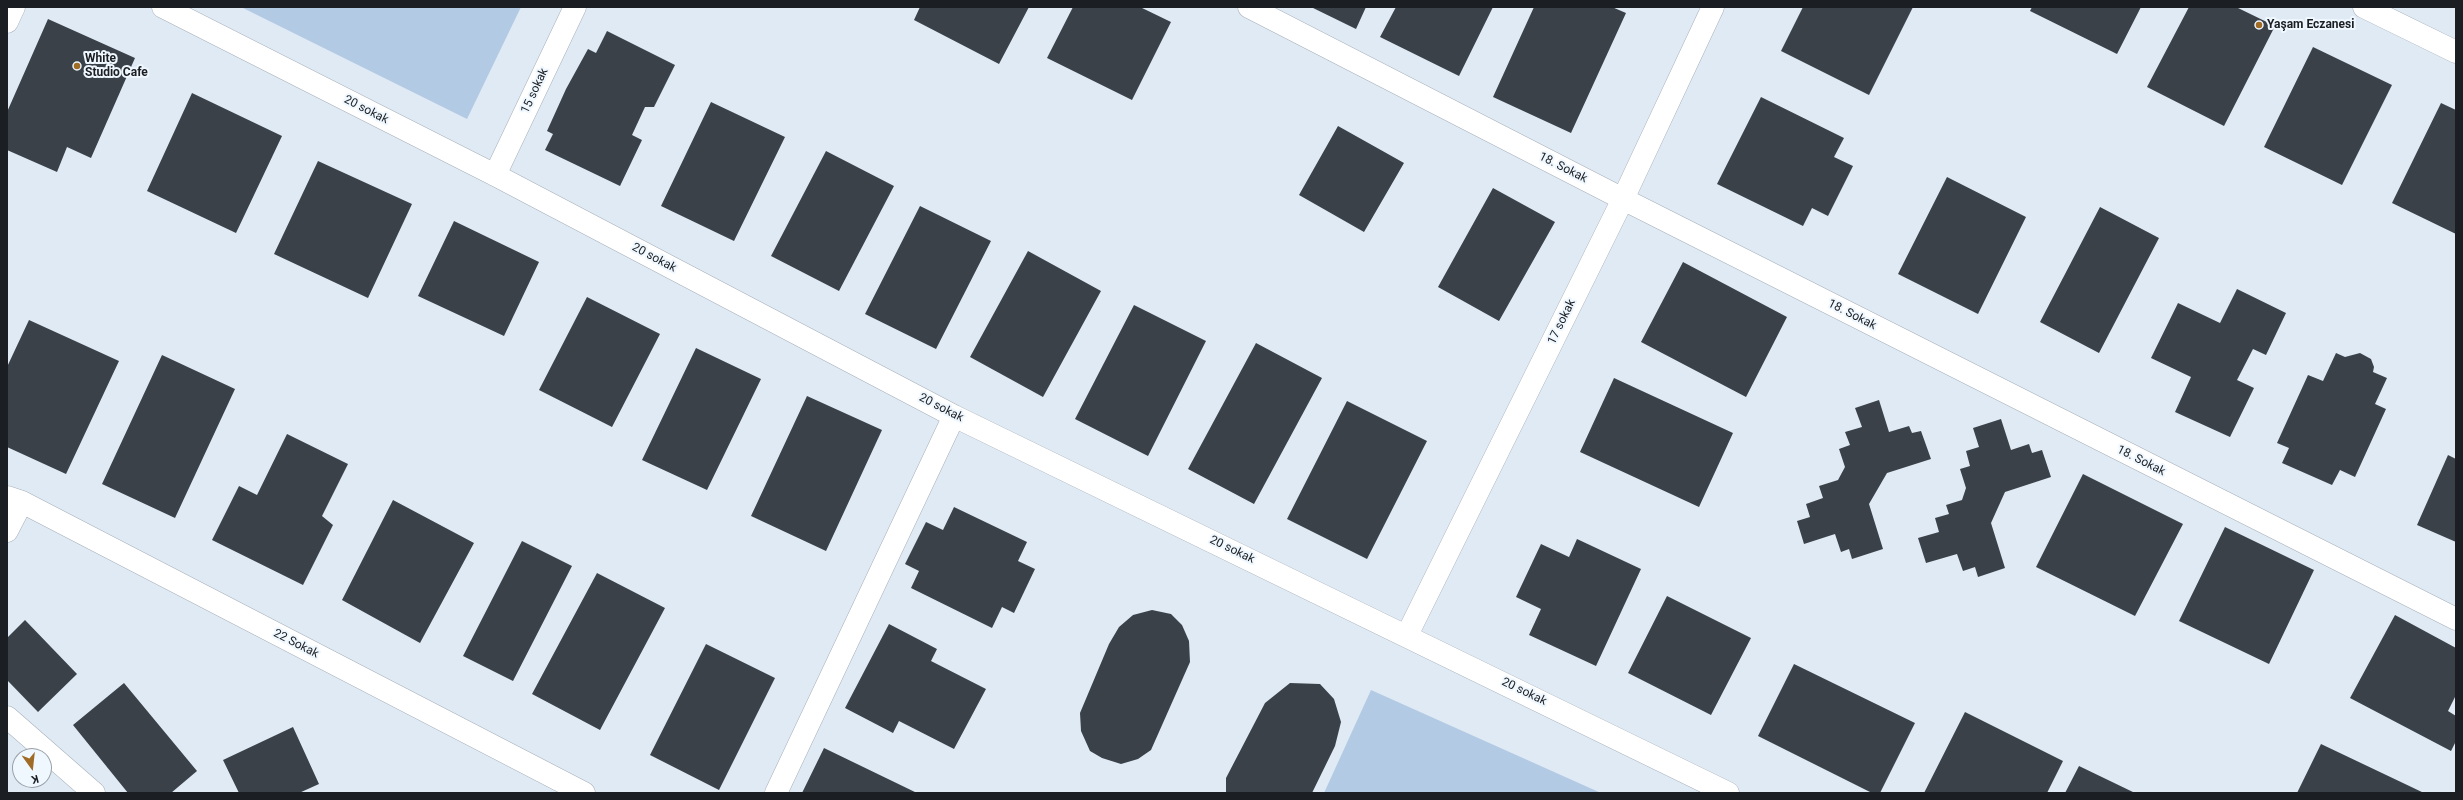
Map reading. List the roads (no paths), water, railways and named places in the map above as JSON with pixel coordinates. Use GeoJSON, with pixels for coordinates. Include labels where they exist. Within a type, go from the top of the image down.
{"type":"FeatureCollection","features":[{"type":"Feature","properties":{"kind":"street"},"geometry":{"type":"LineString","coordinates":[[7,22],[14,7]]}},
{"type":"Feature","properties":{"kind":"street","name":"20 sokak"},"geometry":{"type":"LineString","coordinates":[[163,7],[495,175],[954,416],[1407,635],[1728,793]]}},
{"type":"Feature","properties":{"kind":"street","name":"15 sokak"},"geometry":{"type":"LineString","coordinates":[[495,175],[575,7]]}},
{"type":"Feature","properties":{"kind":"street","name":"18. Sokak"},"geometry":{"type":"LineString","coordinates":[[1249,7],[1623,199],[2456,620]]}},
{"type":"Feature","properties":{"kind":"street","name":"17 sokak"},"geometry":{"type":"LineString","coordinates":[[1407,635],[1623,199],[1713,7]]}},
{"type":"Feature","properties":{"kind":"street"},"geometry":{"type":"LineString","coordinates":[[2364,7],[2456,52]]}},
{"type":"Feature","properties":{"kind":"street"},"geometry":{"type":"LineString","coordinates":[[776,793],[954,416]]}},
{"type":"Feature","properties":{"kind":"street"},"geometry":{"type":"LineString","coordinates":[[7,531],[14,500]]}},
{"type":"Feature","properties":{"kind":"street","name":"22 Sokak"},"geometry":{"type":"LineString","coordinates":[[14,500],[584,793]]}},
{"type":"Feature","properties":{"kind":"street"},"geometry":{"type":"LineString","coordinates":[[7,717],[94,793]]}},
{"type":"Feature","properties":{"kind":"place","name":"Yaşam Eczanesi"},"geometry":{"type":"Point","coordinates":[2259,25]}},
{"type":"Feature","properties":{"kind":"place","name":"White Studio Cafe"},"geometry":{"type":"Point","coordinates":[77,66]}}]}
